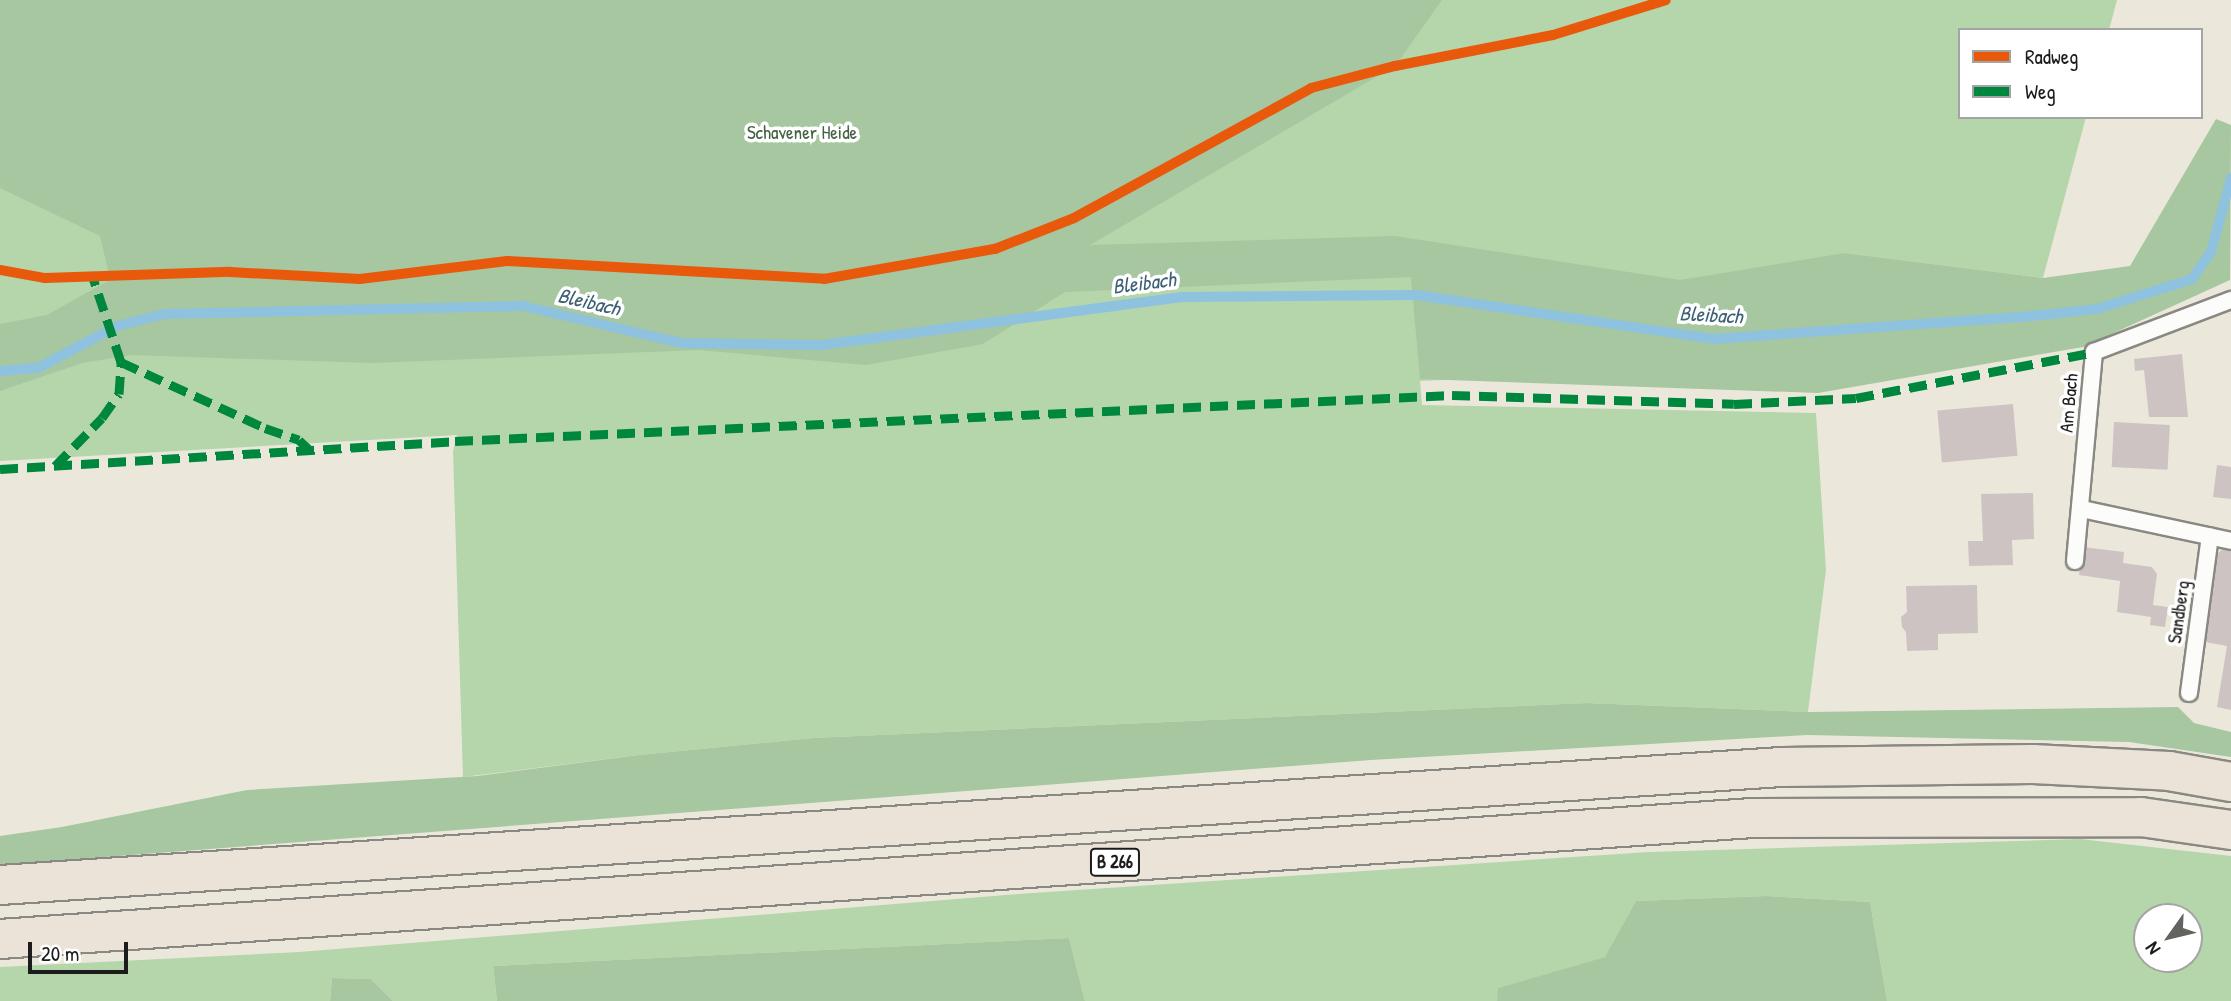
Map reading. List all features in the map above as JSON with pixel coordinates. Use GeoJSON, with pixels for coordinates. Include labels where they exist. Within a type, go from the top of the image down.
{"type":"FeatureCollection","features":[{"type":"Feature","properties":{"kind":"main road"},"geometry":{"type":"LineString","coordinates":[[0,885],[1782,767],[2033,764],[2169,771],[2231,782]]}},
{"type":"Feature","properties":{"kind":"main road","name":"B 266"},"geometry":{"type":"LineString","coordinates":[[0,939],[1752,818],[2141,817],[2231,830]]}},
{"type":"Feature","properties":{"kind":"lane","name":"Am Bach"},"geometry":{"type":"LineString","coordinates":[[2075,561],[2082,509],[2094,352],[2231,300]]}},
{"type":"Feature","properties":{"kind":"lane"},"geometry":{"type":"LineString","coordinates":[[2082,509],[2231,541]]}},
{"type":"Feature","properties":{"kind":"lane","name":"Sandberg"},"geometry":{"type":"LineString","coordinates":[[2189,693],[2210,536]]}},
{"type":"Feature","properties":{"kind":"green space","name":"Schavener Heide"},"geometry":{"type":"Polygon","coordinates":[[[0,0],[2117,0],[2110,28],[1958,28],[1958,119],[2085,119],[2043,278],[1845,253],[1465,379],[1420,381],[1422,405],[1816,413],[1826,570],[1808,712],[1587,703],[813,738],[639,755],[463,777],[453,451],[457,435],[0,461],[0,0]]]}},
{"type":"Feature","properties":{"kind":"green space","name":"Schavener Heide"},"geometry":{"type":"Polygon","coordinates":[[[0,0],[1442,0],[1395,66],[1090,245],[1395,236],[1680,280],[1845,253],[2043,278],[2130,266],[2216,119],[2231,125],[2230,280],[2083,347],[1818,393],[1420,379],[1411,277],[1065,292],[983,344],[866,365],[699,350],[372,363],[131,355],[82,363],[0,391],[0,324],[47,315],[113,278],[109,274],[100,236],[0,188],[0,0]]]}},
{"type":"Feature","properties":{"kind":"green space"},"geometry":{"type":"Polygon","coordinates":[[[1587,703],[1808,712],[2178,707],[2194,723],[2231,732],[2231,757],[2129,742],[1807,735],[1371,760],[0,865],[0,836],[62,827],[247,790],[477,776],[639,755],[813,738],[1587,703]]]}},
{"type":"Feature","properties":{"kind":"green space"},"geometry":{"type":"Polygon","coordinates":[[[2080,839],[2231,856],[2231,1001],[1887,1001],[1870,902],[1766,896],[1636,901],[1606,957],[1499,988],[1497,1001],[1085,1001],[1069,938],[493,966],[497,1001],[393,1001],[371,979],[332,978],[330,1001],[0,1001],[0,967],[299,952],[1018,894],[1649,852],[2080,839]]]}},
{"type":"Feature","properties":{"kind":"green space"},"geometry":{"type":"Polygon","coordinates":[[[1766,896],[1870,902],[1887,1001],[1497,1001],[1498,988],[1605,957],[1636,901],[1766,896]]]}},
{"type":"Feature","properties":{"kind":"green space"},"geometry":{"type":"Polygon","coordinates":[[[1069,938],[1085,1001],[497,1001],[493,966],[1069,938]]]}},
{"type":"Feature","properties":{"kind":"green space"},"geometry":{"type":"Polygon","coordinates":[[[332,978],[371,979],[393,1001],[330,1001],[332,978]]]}},
{"type":"Feature","properties":{"kind":"building"},"geometry":{"type":"Polygon","coordinates":[[[2182,354],[2188,417],[2149,417],[2144,370],[2135,371],[2134,359],[2182,354]]]}},
{"type":"Feature","properties":{"kind":"building"},"geometry":{"type":"Polygon","coordinates":[[[2013,404],[2018,456],[1942,462],[1937,411],[2013,404]]]}},
{"type":"Feature","properties":{"kind":"building"},"geometry":{"type":"Polygon","coordinates":[[[2114,422],[2170,425],[2168,470],[2112,467],[2114,422]]]}},
{"type":"Feature","properties":{"kind":"building"},"geometry":{"type":"Polygon","coordinates":[[[2217,465],[2231,467],[2231,499],[2213,497],[2217,465]]]}},
{"type":"Feature","properties":{"kind":"building"},"geometry":{"type":"Polygon","coordinates":[[[2033,493],[2034,539],[2012,540],[2013,565],[1969,566],[1968,541],[1983,541],[1981,494],[2033,493]]]}},
{"type":"Feature","properties":{"kind":"building"},"geometry":{"type":"Polygon","coordinates":[[[2082,547],[2124,552],[2123,563],[2152,567],[2157,574],[2153,605],[2168,607],[2165,627],[2150,625],[2151,617],[2117,612],[2120,581],[2079,575],[2082,547]]]}},
{"type":"Feature","properties":{"kind":"building"},"geometry":{"type":"Polygon","coordinates":[[[2223,549],[2231,551],[2231,710],[2217,707],[2227,646],[2205,642],[2218,553],[2223,549]]]}},
{"type":"Feature","properties":{"kind":"building"},"geometry":{"type":"Polygon","coordinates":[[[1977,585],[1978,633],[1938,634],[1938,650],[1907,651],[1906,632],[1902,627],[1901,617],[1907,612],[1906,586],[1977,585]]]}},
{"type":"Feature","properties":{"kind":"waterway","name":"Bleibach"},"geometry":{"type":"LineString","coordinates":[[0,371],[38,368],[117,326],[164,314],[523,306],[681,343],[822,345],[1182,297],[1416,295],[1713,339],[2022,317],[2097,309],[2192,279],[2211,252],[2231,178]]}},
{"type":"Feature","properties":{"kind":"marked path"},"geometry":{"type":"LineString","coordinates":[[55,466],[102,418],[119,394],[121,362],[92,275]]}},
{"type":"Feature","properties":{"kind":"marked path"},"geometry":{"type":"LineString","coordinates":[[0,469],[455,441],[1452,395],[1734,404],[1856,398],[2094,352]]}},
{"type":"Feature","properties":{"kind":"marked path"},"geometry":{"type":"LineString","coordinates":[[121,362],[265,428],[299,440],[311,451]]}},
{"type":"Feature","properties":{"kind":"cycle path"},"geometry":{"type":"LineString","coordinates":[[0,270],[45,278],[230,272],[360,279],[507,261],[824,279],[995,249],[1074,218],[1311,88],[1395,66],[1553,35],[1666,0]]}}]}
